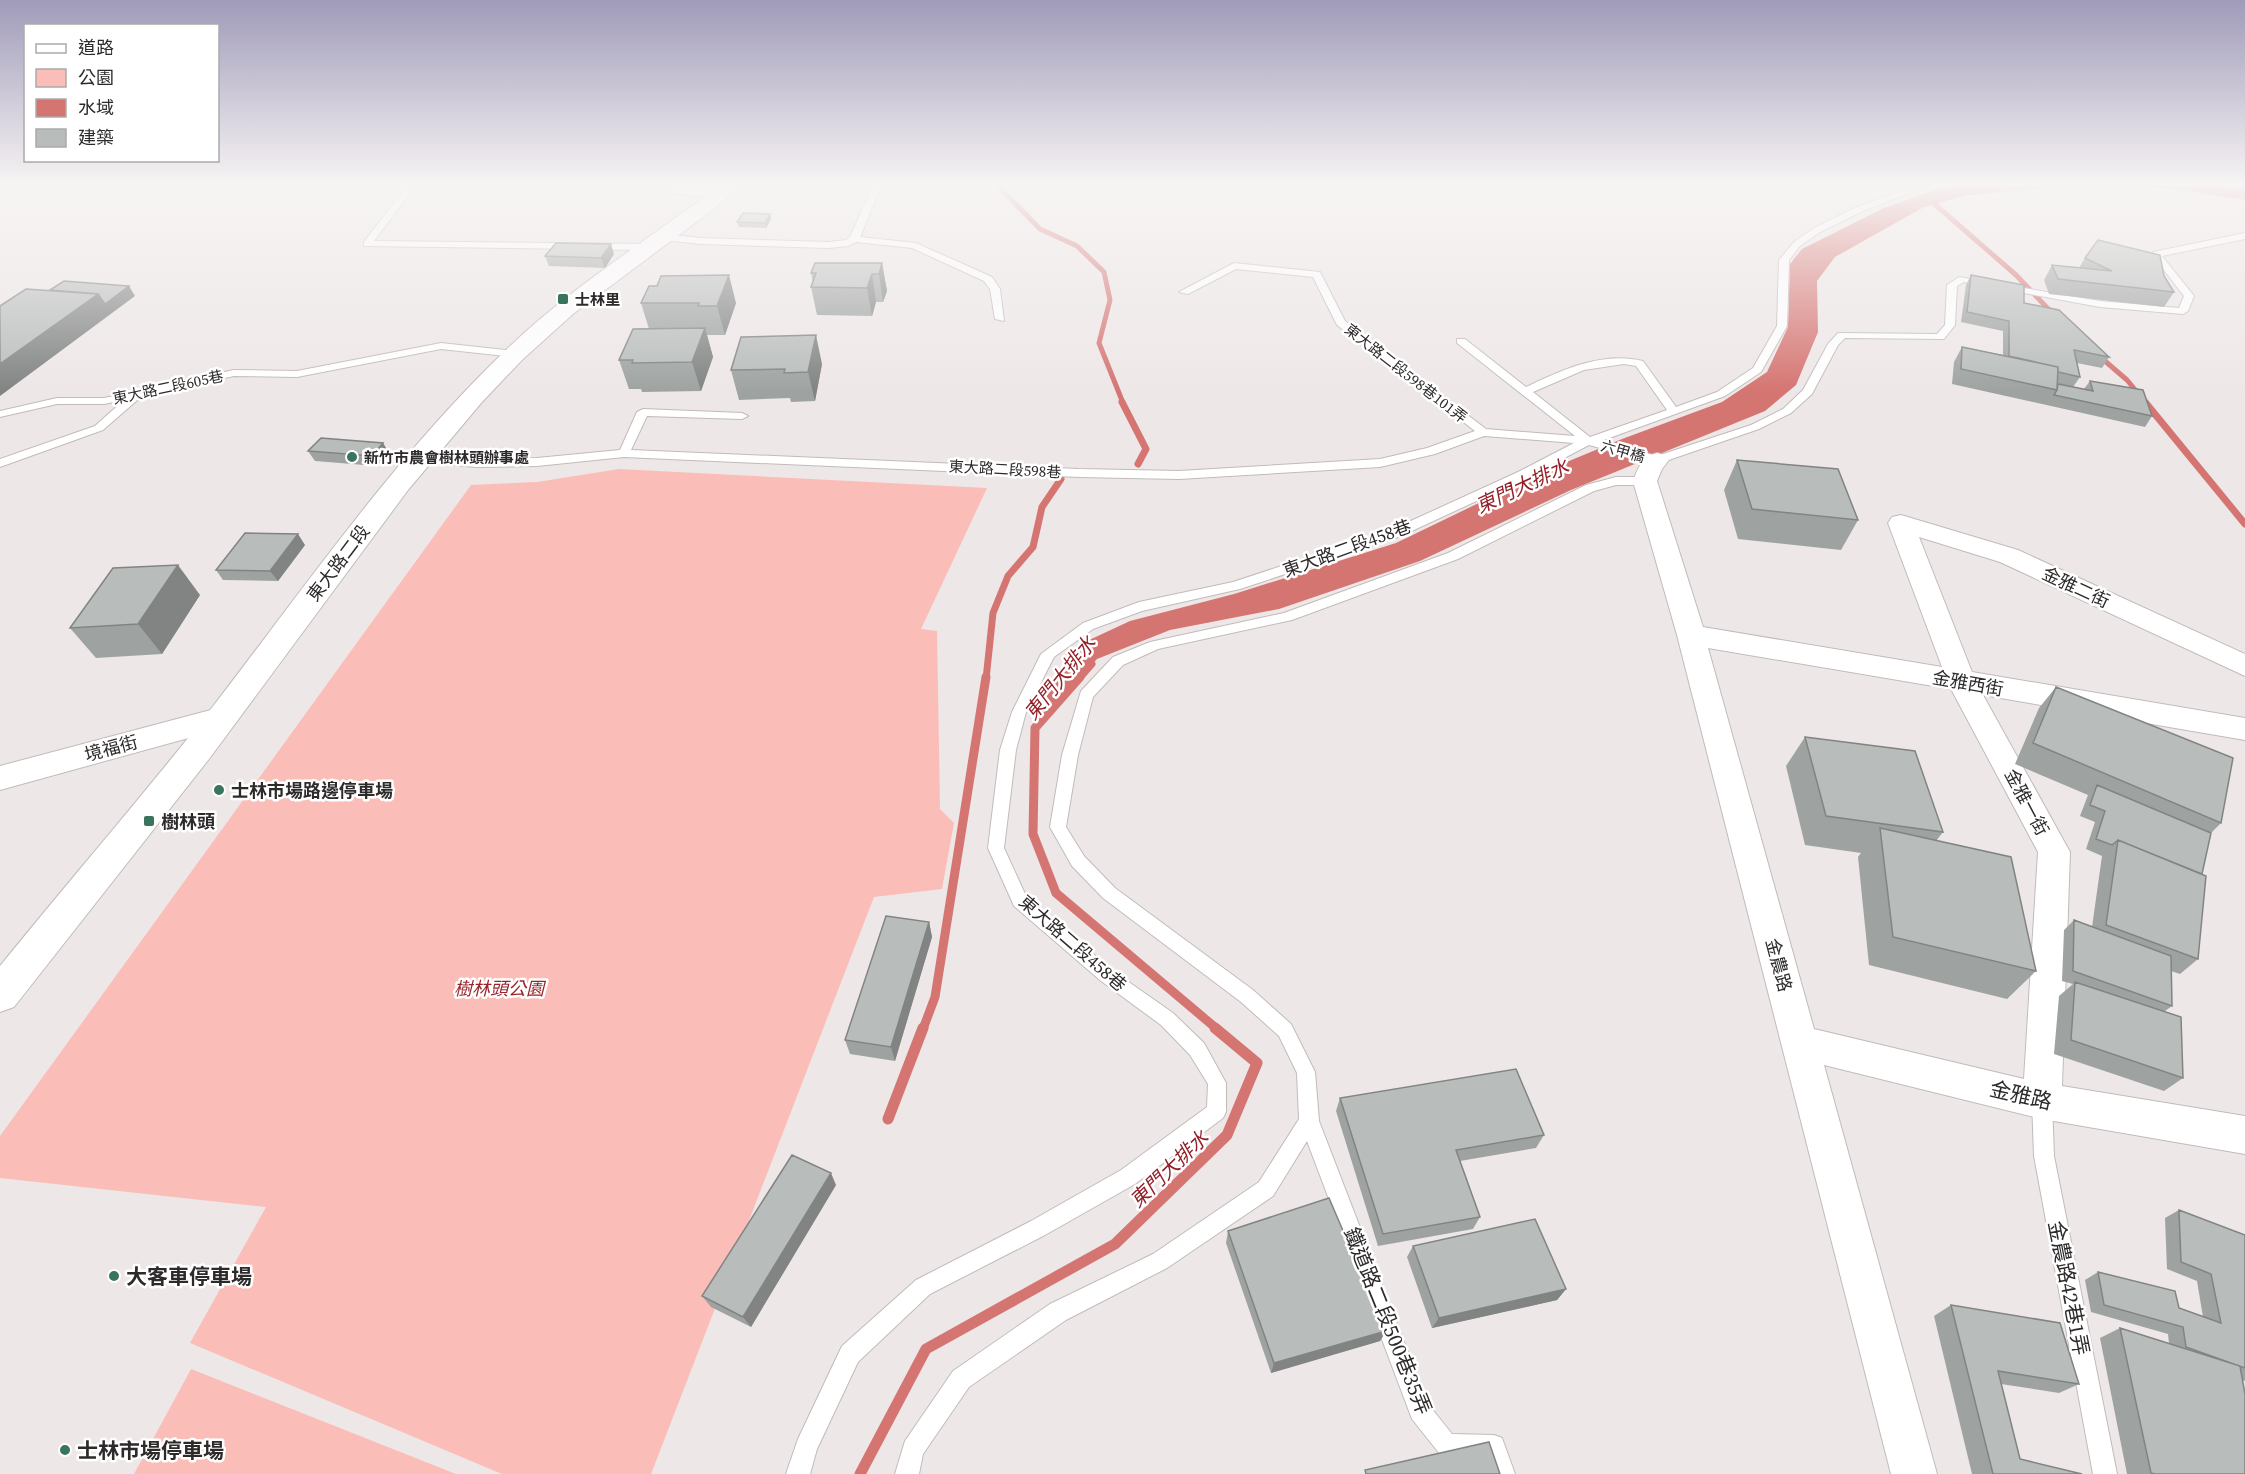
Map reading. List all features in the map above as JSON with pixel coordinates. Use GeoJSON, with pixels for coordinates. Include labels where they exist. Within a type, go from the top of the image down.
{"type":"FeatureCollection","features":[{"type":"Feature","properties":{"kind":"main road","name":"東大路二段"},"geometry":{"type":"LineString","coordinates":[[0,995],[222,718],[417,458],[514,354],[572,304],[640,255]]}},
{"type":"Feature","properties":{"kind":"street","name":"金農路"},"geometry":{"type":"LineString","coordinates":[[1651,471],[1690,635],[1914,1474]]}},
{"type":"Feature","properties":{"kind":"street","name":"金雅二街"},"geometry":{"type":"LineString","coordinates":[[1901,523],[2009,556],[2245,666]]}},
{"type":"Feature","properties":{"kind":"street","name":"金雅一街"},"geometry":{"type":"LineString","coordinates":[[1901,523],[1962,683],[2054,852],[2042,1101]]}},
{"type":"Feature","properties":{"kind":"street","name":"金雅西街"},"geometry":{"type":"LineString","coordinates":[[1690,635],[1962,683],[2245,729]]}},
{"type":"Feature","properties":{"kind":"street","name":"境福街"},"geometry":{"type":"LineString","coordinates":[[0,778],[222,718]]}},
{"type":"Feature","properties":{"kind":"street","name":"金雅路"},"geometry":{"type":"LineString","coordinates":[[1799,1042],[2042,1101],[2245,1135]]}},
{"type":"Feature","properties":{"kind":"lane"},"geometry":{"type":"LineString","coordinates":[[938,255],[988,279],[995,289],[1000,319]]}},
{"type":"Feature","properties":{"kind":"lane"},"geometry":{"type":"LineString","coordinates":[[1461,341],[1588,441],[1721,394],[1757,370],[1782,326],[1784,260],[1788,255]]}},
{"type":"Feature","properties":{"kind":"lane"},"geometry":{"type":"LineString","coordinates":[[907,1474],[913,1449],[961,1379],[1058,1312],[1160,1261],[1266,1189],[1308,1121],[1306,1072],[1285,1030],[1247,996],[1109,893],[1078,861],[1058,827],[1070,755],[1086,695],[1118,661],[1155,645],[1287,617],[1453,556],[1590,488],[1651,471],[1755,428],[1787,411],[1808,392],[1836,340],[1842,335],[1940,337],[1950,325],[1952,285],[1963,279],[2048,297],[2141,311],[2183,311],[2190,296],[2157,255]]}},
{"type":"Feature","properties":{"kind":"lane","name":"東大路二段598巷101弄"},"geometry":{"type":"LineString","coordinates":[[1184,292],[1234,266],[1317,274],[1341,323],[1483,432]]}},
{"type":"Feature","properties":{"kind":"lane","name":"東大路二段605巷"},"geometry":{"type":"LineString","coordinates":[[0,414],[57,401],[104,401],[234,373],[297,374],[336,368],[441,346],[514,354]]}},
{"type":"Feature","properties":{"kind":"lane"},"geometry":{"type":"LineString","coordinates":[[1525,392],[1558,376],[1600,362],[1621,360],[1639,363],[1674,412]]}},
{"type":"Feature","properties":{"kind":"lane"},"geometry":{"type":"LineString","coordinates":[[0,463],[99,428],[141,393]]}},
{"type":"Feature","properties":{"kind":"lane"},"geometry":{"type":"LineString","coordinates":[[624,453],[643,412],[742,416]]}},
{"type":"Feature","properties":{"kind":"lane","name":"東大路二段598巷"},"geometry":{"type":"LineString","coordinates":[[417,458],[477,463],[537,462],[624,453],[1079,473],[1134,472],[1179,475],[1380,463],[1431,451],[1483,432],[1588,441]]}},
{"type":"Feature","properties":{"kind":"lane","name":"六甲橋"},"geometry":{"type":"LineString","coordinates":[[1588,441],[1651,471]]}},
{"type":"Feature","properties":{"kind":"lane","name":"東大路二段458巷"},"geometry":{"type":"LineString","coordinates":[[798,1474],[806,1448],[850,1354],[923,1287],[1038,1228],[1128,1177],[1216,1112],[1217,1083],[1197,1049],[1167,1019],[1107,976],[1020,901],[996,848],[1008,750],[1019,712],[1048,654],[1088,626],[1139,607],[1235,586],[1396,532],[1522,475],[1588,441]]}},
{"type":"Feature","properties":{"kind":"lane","name":"金農路42巷1弄"},"geometry":{"type":"LineString","coordinates":[[2042,1101],[2044,1156],[2105,1474]]}},
{"type":"Feature","properties":{"kind":"lane","name":"鐵道路二段500巷35弄"},"geometry":{"type":"LineString","coordinates":[[1308,1121],[1420,1410],[1447,1445],[1494,1446],[1503,1474]]}},
{"type":"Feature","properties":{"kind":"green space","name":"樹林頭公園"},"geometry":{"type":"Polygon","coordinates":[[[619,469],[987,488],[921,629],[937,631],[940,809],[954,823],[942,889],[874,897],[651,1474],[502,1474],[190,1343],[266,1207],[0,1178],[0,1136],[471,485],[537,482],[619,469]]]}},
{"type":"Feature","properties":{"kind":"green space"},"geometry":{"type":"Polygon","coordinates":[[[191,1369],[456,1474],[134,1474],[191,1369]]]}},
{"type":"Feature","properties":{"kind":"water"},"geometry":{"type":"Polygon","coordinates":[[[1797,255],[1839,255],[1817,281],[1818,332],[1796,385],[1765,411],[1571,490],[1420,561],[1279,609],[1170,630],[1097,659],[1035,728],[1052,682],[1087,641],[1130,621],[1234,594],[1396,543],[1545,471],[1622,439],[1722,402],[1767,372],[1788,327],[1790,264],[1797,255]]]}},
{"type":"Feature","properties":{"kind":"building"},"geometry":{"type":"Polygon","coordinates":[[[546,255],[603,255],[601,258],[546,255]]]}},
{"type":"Feature","properties":{"kind":"building"},"geometry":{"type":"Polygon","coordinates":[[[2087,255],[2160,255],[2164,276],[2174,292],[2058,279],[2052,265],[2112,271],[2085,258],[2087,255]]]}},
{"type":"Feature","properties":{"kind":"building"},"geometry":{"type":"Polygon","coordinates":[[[815,263],[882,263],[879,274],[872,274],[867,288],[811,287],[816,273],[811,273],[815,263]]]}},
{"type":"Feature","properties":{"kind":"building"},"geometry":{"type":"Polygon","coordinates":[[[729,275],[717,306],[698,306],[699,303],[641,303],[649,286],[657,286],[661,276],[729,275]]]}},
{"type":"Feature","properties":{"kind":"building"},"geometry":{"type":"Polygon","coordinates":[[[1971,275],[2024,285],[2024,303],[2059,310],[2109,357],[2074,350],[2080,377],[2058,372],[2058,367],[2009,356],[2009,321],[1967,312],[1971,275]]]}},
{"type":"Feature","properties":{"kind":"building"},"geometry":{"type":"Polygon","coordinates":[[[64,281],[129,286],[105,304],[98,294],[50,290],[64,281]]]}},
{"type":"Feature","properties":{"kind":"building"},"geometry":{"type":"Polygon","coordinates":[[[26,289],[98,294],[0,364],[0,306],[26,289]]]}},
{"type":"Feature","properties":{"kind":"building"},"geometry":{"type":"Polygon","coordinates":[[[705,328],[692,362],[632,363],[633,360],[619,360],[633,329],[705,328]]]}},
{"type":"Feature","properties":{"kind":"building"},"geometry":{"type":"Polygon","coordinates":[[[816,335],[808,372],[784,373],[785,369],[731,370],[741,337],[816,335]]]}},
{"type":"Feature","properties":{"kind":"building"},"geometry":{"type":"Polygon","coordinates":[[[1962,347],[2058,367],[2057,390],[1961,369],[1962,347]]]}},
{"type":"Feature","properties":{"kind":"building"},"geometry":{"type":"Polygon","coordinates":[[[2090,381],[2143,390],[2152,416],[2054,395],[2058,384],[2093,391],[2090,381]]]}},
{"type":"Feature","properties":{"kind":"building"},"geometry":{"type":"Polygon","coordinates":[[[321,438],[383,443],[372,456],[308,451],[321,438]]]}},
{"type":"Feature","properties":{"kind":"building"},"geometry":{"type":"Polygon","coordinates":[[[1737,460],[1838,469],[1858,520],[1752,509],[1737,460]]]}},
{"type":"Feature","properties":{"kind":"building"},"geometry":{"type":"Polygon","coordinates":[[[245,533],[298,534],[270,571],[216,570],[245,533]]]}},
{"type":"Feature","properties":{"kind":"building"},"geometry":{"type":"Polygon","coordinates":[[[178,565],[138,624],[70,628],[113,568],[178,565]]]}},
{"type":"Feature","properties":{"kind":"building"},"geometry":{"type":"Polygon","coordinates":[[[2056,687],[2233,758],[2221,823],[2033,743],[2056,687]]]}},
{"type":"Feature","properties":{"kind":"building"},"geometry":{"type":"Polygon","coordinates":[[[1805,737],[1915,751],[1943,832],[1826,816],[1805,737]]]}},
{"type":"Feature","properties":{"kind":"building"},"geometry":{"type":"Polygon","coordinates":[[[2097,785],[2211,833],[2202,874],[2118,840],[2112,845],[2096,839],[2105,811],[2090,805],[2097,785]]]}},
{"type":"Feature","properties":{"kind":"building"},"geometry":{"type":"Polygon","coordinates":[[[1880,828],[2011,857],[2036,971],[1893,937],[1880,828]]]}},
{"type":"Feature","properties":{"kind":"building"},"geometry":{"type":"Polygon","coordinates":[[[2118,840],[2206,876],[2198,959],[2106,925],[2118,840]]]}},
{"type":"Feature","properties":{"kind":"building"},"geometry":{"type":"Polygon","coordinates":[[[886,916],[929,922],[891,1047],[845,1040],[886,916]]]}},
{"type":"Feature","properties":{"kind":"building"},"geometry":{"type":"Polygon","coordinates":[[[2074,920],[2171,956],[2172,1006],[2073,971],[2074,920]]]}},
{"type":"Feature","properties":{"kind":"building"},"geometry":{"type":"Polygon","coordinates":[[[2075,982],[2181,1017],[2183,1078],[2071,1040],[2075,982]]]}},
{"type":"Feature","properties":{"kind":"building"},"geometry":{"type":"Polygon","coordinates":[[[1516,1069],[1544,1135],[1456,1150],[1480,1217],[1383,1234],[1340,1098],[1516,1069]]]}},
{"type":"Feature","properties":{"kind":"building"},"geometry":{"type":"Polygon","coordinates":[[[792,1155],[831,1173],[743,1317],[702,1296],[792,1155]]]}},
{"type":"Feature","properties":{"kind":"building"},"geometry":{"type":"Polygon","coordinates":[[[1329,1198],[1386,1331],[1274,1363],[1228,1231],[1329,1198]]]}},
{"type":"Feature","properties":{"kind":"building"},"geometry":{"type":"Polygon","coordinates":[[[2179,1210],[2245,1235],[2245,1368],[2186,1347],[2183,1327],[2104,1305],[2098,1272],[2175,1291],[2179,1308],[2221,1323],[2211,1274],[2181,1262],[2179,1210]]]}},
{"type":"Feature","properties":{"kind":"building"},"geometry":{"type":"Polygon","coordinates":[[[1535,1219],[1566,1289],[1439,1318],[1413,1246],[1535,1219]]]}},
{"type":"Feature","properties":{"kind":"building"},"geometry":{"type":"Polygon","coordinates":[[[1951,1305],[2060,1323],[2079,1384],[1998,1371],[2020,1459],[2082,1474],[1993,1474],[1951,1305]]]}},
{"type":"Feature","properties":{"kind":"building"},"geometry":{"type":"Polygon","coordinates":[[[2120,1328],[2240,1366],[2245,1394],[2245,1474],[2151,1473],[2120,1328]]]}},
{"type":"Feature","properties":{"kind":"building"},"geometry":{"type":"Polygon","coordinates":[[[1489,1442],[1500,1474],[1366,1474],[1365,1470],[1489,1442]]]}},
{"type":"Feature","properties":{"kind":"waterway"},"geometry":{"type":"LineString","coordinates":[[1086,255],[1104,272],[1110,300],[1099,343],[1123,403]]}},
{"type":"Feature","properties":{"kind":"waterway"},"geometry":{"type":"LineString","coordinates":[[1993,255],[2016,275],[2053,314]]}},
{"type":"Feature","properties":{"kind":"waterway"},"geometry":{"type":"LineString","coordinates":[[2098,355],[2127,380],[2146,403]]}},
{"type":"Feature","properties":{"kind":"waterway"},"geometry":{"type":"LineString","coordinates":[[1122,402],[1146,449],[1138,464]]}},
{"type":"Feature","properties":{"kind":"waterway"},"geometry":{"type":"LineString","coordinates":[[2145,402],[2245,524]]}},
{"type":"Feature","properties":{"kind":"waterway"},"geometry":{"type":"LineString","coordinates":[[986,679],[993,613],[1008,576],[1033,547],[1042,507],[1061,479]]}},
{"type":"Feature","properties":{"kind":"waterway","name":"東門大排水"},"geometry":{"type":"LineString","coordinates":[[1079,679],[1092,664]]}},
{"type":"Feature","properties":{"kind":"waterway"},"geometry":{"type":"LineString","coordinates":[[923,1029],[935,997],[986,677]]}},
{"type":"Feature","properties":{"kind":"waterway","name":"東門大排水"},"geometry":{"type":"LineString","coordinates":[[1080,677],[1035,728],[1033,834],[1056,893],[1217,1029]]}},
{"type":"Feature","properties":{"kind":"waterway"},"geometry":{"type":"LineString","coordinates":[[888,1119],[923,1028]]}},
{"type":"Feature","properties":{"kind":"waterway","name":"東門大排水"},"geometry":{"type":"LineString","coordinates":[[860,1474],[926,1349],[1115,1244],[1227,1135],[1257,1063],[1215,1028]]}},
{"type":"Feature","properties":{"kind":"place","name":"士林里"},"geometry":{"type":"Point","coordinates":[563,299]}},
{"type":"Feature","properties":{"kind":"place","name":"新竹市農會樹林頭辦事處"},"geometry":{"type":"Point","coordinates":[352,457]}},
{"type":"Feature","properties":{"kind":"place","name":"士林市場路邊停車場"},"geometry":{"type":"Point","coordinates":[219,790]}},
{"type":"Feature","properties":{"kind":"place","name":"樹林頭"},"geometry":{"type":"Point","coordinates":[149,821]}},
{"type":"Feature","properties":{"kind":"place","name":"大客車停車場"},"geometry":{"type":"Point","coordinates":[114,1276]}},
{"type":"Feature","properties":{"kind":"place","name":"士林市場停車場"},"geometry":{"type":"Point","coordinates":[65,1450]}}]}
